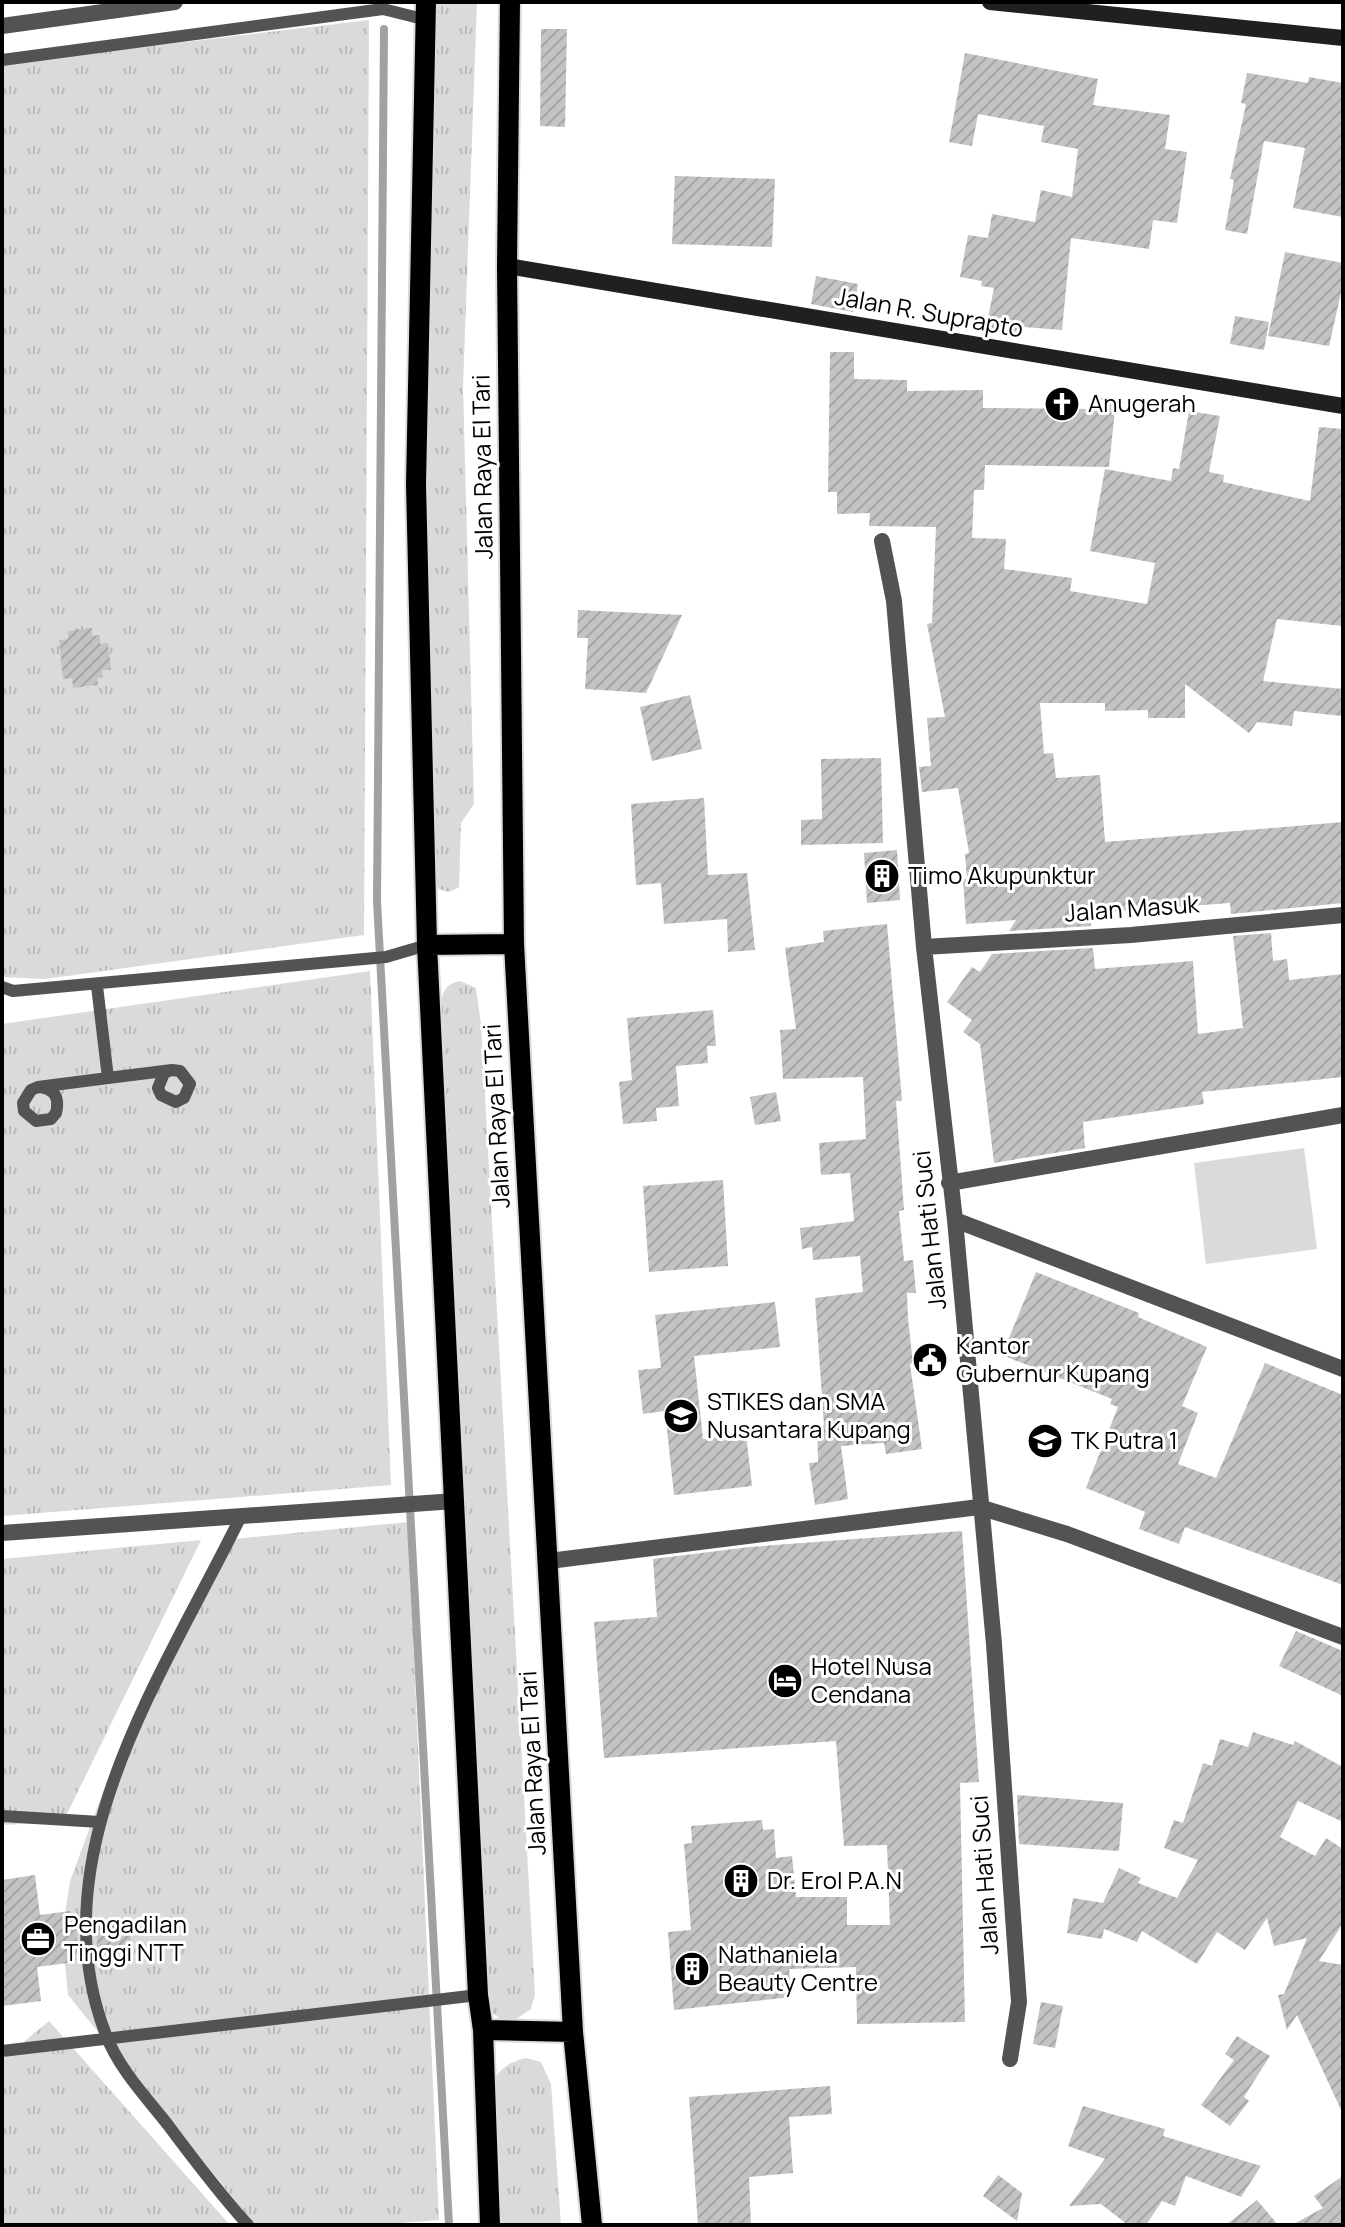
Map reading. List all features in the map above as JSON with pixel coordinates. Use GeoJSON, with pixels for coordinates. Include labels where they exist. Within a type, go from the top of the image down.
{"type":"FeatureCollection","features":[{"type":"Feature","properties":{"kind":"main road","name":"Jalan Raya El Tari"},"geometry":{"type":"LineString","coordinates":[[510,2],[507,266],[514,944],[573,2032],[592,2225]]}},
{"type":"Feature","properties":{"kind":"main road"},"geometry":{"type":"LineString","coordinates":[[426,11],[416,484],[427,945],[478,1995],[483,2030],[490,2225]]}},
{"type":"Feature","properties":{"kind":"main road"},"geometry":{"type":"LineString","coordinates":[[427,945],[514,944]]}},
{"type":"Feature","properties":{"kind":"main road"},"geometry":{"type":"LineString","coordinates":[[483,2030],[573,2032]]}},
{"type":"Feature","properties":{"kind":"street"},"geometry":{"type":"LineString","coordinates":[[2,26],[175,2]]}},
{"type":"Feature","properties":{"kind":"street"},"geometry":{"type":"LineString","coordinates":[[990,2],[1343,38]]}},
{"type":"Feature","properties":{"kind":"street","name":"Jalan R. Suprapto"},"geometry":{"type":"LineString","coordinates":[[507,266],[1343,406]]}},
{"type":"Feature","properties":{"kind":"street","name":"Jalan Hati Suci"},"geometry":{"type":"LineString","coordinates":[[882,541],[894,601],[924,947],[955,1220],[994,1644],[1019,2002],[1010,2059]]}},
{"type":"Feature","properties":{"kind":"street","name":"Jalan Masuk"},"geometry":{"type":"LineString","coordinates":[[924,947],[1131,935],[1343,915]]}},
{"type":"Feature","properties":{"kind":"street"},"geometry":{"type":"LineString","coordinates":[[949,1183],[1343,1115]]}},
{"type":"Feature","properties":{"kind":"street"},"geometry":{"type":"LineString","coordinates":[[955,1220],[1343,1369]]}},
{"type":"Feature","properties":{"kind":"street"},"geometry":{"type":"LineString","coordinates":[[2,1533],[455,1501]]}},
{"type":"Feature","properties":{"kind":"street"},"geometry":{"type":"LineString","coordinates":[[549,1561],[979,1507],[1067,1534],[1343,1637]]}},
{"type":"Feature","properties":{"kind":"lane"},"geometry":{"type":"LineString","coordinates":[[2,60],[383,9],[426,11]]}},
{"type":"Feature","properties":{"kind":"lane"},"geometry":{"type":"LineString","coordinates":[[2,987],[13,991],[97,986],[386,957],[427,945]]}},
{"type":"Feature","properties":{"kind":"lane"},"geometry":{"type":"LineString","coordinates":[[97,986],[108,1078]]}},
{"type":"Feature","properties":{"kind":"lane"},"geometry":{"type":"LineString","coordinates":[[38,1087],[172,1070]]}},
{"type":"Feature","properties":{"kind":"lane"},"geometry":{"type":"LineString","coordinates":[[241,1516],[122,1755],[100,1822],[89,1876],[87,1922],[96,1997],[106,2037],[128,2074],[203,2174],[248,2225]]}},
{"type":"Feature","properties":{"kind":"lane"},"geometry":{"type":"LineString","coordinates":[[2,1816],[100,1822]]}},
{"type":"Feature","properties":{"kind":"lane"},"geometry":{"type":"LineString","coordinates":[[2,2051],[478,1995]]}},
{"type":"Feature","properties":{"kind":"green space"},"geometry":{"type":"Polygon","coordinates":[[[435,2],[477,2],[463,386],[474,804],[461,823],[459,887],[449,892],[439,889],[432,877],[421,457],[435,2]]]}},
{"type":"Feature","properties":{"kind":"green space"},"geometry":{"type":"Polygon","coordinates":[[[369,20],[364,935],[45,979],[2,977],[2,64],[369,20]]]}},
{"type":"Feature","properties":{"kind":"green space"},"geometry":{"type":"Polygon","coordinates":[[[370,971],[391,1485],[2,1516],[2,1024],[370,971]]]}},
{"type":"Feature","properties":{"kind":"green space"},"geometry":{"type":"Polygon","coordinates":[[[460,981],[476,988],[481,1024],[535,1994],[531,2009],[513,2021],[500,2019],[489,2010],[441,1004],[446,988],[460,981]]]}},
{"type":"Feature","properties":{"kind":"green space"},"geometry":{"type":"Polygon","coordinates":[[[1304,1148],[1317,1249],[1206,1264],[1194,1163],[1304,1148]]]}},
{"type":"Feature","properties":{"kind":"green space"},"geometry":{"type":"Polygon","coordinates":[[[408,1522],[439,2220],[374,2225],[255,2225],[68,1995],[62,1934],[70,1881],[106,1784],[223,1540],[408,1522]]]}},
{"type":"Feature","properties":{"kind":"green space"},"geometry":{"type":"Polygon","coordinates":[[[201,1540],[63,1822],[2,1825],[2,1559],[201,1540]]]}},
{"type":"Feature","properties":{"kind":"green space"},"geometry":{"type":"Polygon","coordinates":[[[49,2021],[230,2225],[2,2225],[2,2060],[49,2021]]]}},
{"type":"Feature","properties":{"kind":"green space"},"geometry":{"type":"Polygon","coordinates":[[[526,2058],[541,2062],[551,2084],[561,2225],[498,2225],[492,2084],[506,2066],[526,2058]]]}},
{"type":"Feature","properties":{"kind":"building"},"geometry":{"type":"Polygon","coordinates":[[[541,29],[567,29],[565,127],[540,126],[541,29]]]}},
{"type":"Feature","properties":{"kind":"building"},"geometry":{"type":"Polygon","coordinates":[[[965,53],[1098,79],[1093,105],[1170,115],[1165,149],[1187,152],[1177,223],[1153,220],[1149,249],[1071,238],[1062,330],[1024,327],[1023,335],[986,328],[994,288],[981,286],[982,281],[960,277],[968,235],[988,238],[992,214],[1035,222],[1041,190],[1072,197],[1078,149],[1041,142],[1044,126],[978,114],[972,146],[949,142],[965,53]]]}},
{"type":"Feature","properties":{"kind":"building"},"geometry":{"type":"Polygon","coordinates":[[[1247,73],[1308,83],[1309,77],[1343,83],[1343,217],[1293,208],[1305,148],[1264,141],[1247,234],[1225,230],[1234,180],[1230,179],[1246,104],[1241,103],[1247,73]]]}},
{"type":"Feature","properties":{"kind":"building"},"geometry":{"type":"Polygon","coordinates":[[[675,176],[775,179],[772,247],[672,244],[675,176]]]}},
{"type":"Feature","properties":{"kind":"building"},"geometry":{"type":"Polygon","coordinates":[[[1285,252],[1343,263],[1343,284],[1329,346],[1268,336],[1285,252]]]}},
{"type":"Feature","properties":{"kind":"building"},"geometry":{"type":"Polygon","coordinates":[[[816,276],[858,284],[853,312],[811,304],[816,276]]]}},
{"type":"Feature","properties":{"kind":"building"},"geometry":{"type":"Polygon","coordinates":[[[1235,316],[1269,322],[1264,350],[1230,344],[1235,316]]]}},
{"type":"Feature","properties":{"kind":"building"},"geometry":{"type":"Polygon","coordinates":[[[830,352],[854,352],[854,379],[907,380],[907,391],[983,390],[983,408],[1092,409],[1094,397],[1116,400],[1109,467],[985,465],[984,490],[974,490],[972,538],[1006,539],[1004,569],[1072,578],[1070,591],[1147,604],[1155,563],[1090,551],[1105,469],[1171,481],[1173,468],[1179,469],[1189,411],[1220,416],[1209,472],[1224,475],[1223,482],[1310,501],[1319,427],[1343,429],[1343,626],[1277,619],[1263,681],[1343,689],[1342,716],[1294,711],[1292,726],[1257,722],[1249,733],[1185,684],[1185,718],[1148,718],[1148,710],[1105,711],[1105,703],[1040,703],[1044,754],[1053,753],[1056,778],[1100,775],[1105,842],[1343,822],[1343,903],[1231,914],[1230,903],[1090,913],[1091,926],[1009,931],[1016,920],[966,924],[963,879],[967,879],[965,854],[969,853],[958,788],[922,792],[919,767],[931,766],[927,718],[945,717],[927,624],[932,623],[936,527],[869,526],[870,513],[837,514],[837,492],[828,492],[830,352]]]}},
{"type":"Feature","properties":{"kind":"building"},"geometry":{"type":"Polygon","coordinates":[[[578,610],[682,615],[646,693],[585,689],[588,638],[577,638],[578,610]]]}},
{"type":"Feature","properties":{"kind":"building"},"geometry":{"type":"Polygon","coordinates":[[[92,628],[92,636],[100,635],[100,644],[108,643],[111,670],[102,670],[103,677],[97,678],[98,685],[73,688],[72,678],[63,679],[59,640],[68,639],[68,631],[92,628]]]}},
{"type":"Feature","properties":{"kind":"building"},"geometry":{"type":"Polygon","coordinates":[[[690,695],[702,749],[652,761],[640,707],[690,695]]]}},
{"type":"Feature","properties":{"kind":"building"},"geometry":{"type":"Polygon","coordinates":[[[881,758],[883,843],[801,845],[801,820],[822,819],[821,759],[881,758]]]}},
{"type":"Feature","properties":{"kind":"building"},"geometry":{"type":"Polygon","coordinates":[[[704,798],[708,875],[747,873],[755,950],[728,952],[727,919],[664,924],[661,883],[636,885],[631,804],[704,798]]]}},
{"type":"Feature","properties":{"kind":"building","name":"Timo Akupunktur"},"geometry":{"type":"Polygon","coordinates":[[[897,850],[900,900],[867,903],[864,853],[897,850]]]}},
{"type":"Feature","properties":{"kind":"building"},"geometry":{"type":"Polygon","coordinates":[[[887,924],[902,1101],[896,1101],[904,1210],[899,1211],[904,1261],[913,1260],[916,1293],[907,1293],[913,1363],[910,1364],[922,1449],[886,1454],[884,1443],[841,1446],[848,1499],[815,1505],[809,1463],[818,1462],[817,1426],[824,1425],[815,1298],[863,1292],[860,1256],[813,1260],[812,1247],[802,1249],[800,1228],[854,1221],[850,1173],[821,1175],[819,1143],[866,1139],[863,1077],[783,1079],[780,1030],[796,1029],[785,948],[824,942],[823,931],[887,924]]]}},
{"type":"Feature","properties":{"kind":"building"},"geometry":{"type":"Polygon","coordinates":[[[1271,933],[1273,961],[1287,959],[1289,980],[1343,974],[1343,1077],[1202,1092],[1204,1104],[1083,1122],[1085,1148],[994,1163],[980,1044],[963,1032],[972,1020],[947,1002],[972,967],[980,972],[992,954],[1093,948],[1095,969],[1193,961],[1198,1034],[1243,1028],[1233,936],[1271,933]]]}},
{"type":"Feature","properties":{"kind":"building"},"geometry":{"type":"Polygon","coordinates":[[[713,1010],[716,1046],[707,1046],[708,1063],[676,1066],[679,1106],[656,1108],[657,1121],[623,1124],[619,1082],[632,1080],[627,1018],[713,1010]]]}},
{"type":"Feature","properties":{"kind":"building"},"geometry":{"type":"Polygon","coordinates":[[[776,1092],[781,1121],[755,1125],[750,1097],[776,1092]]]}},
{"type":"Feature","properties":{"kind":"building"},"geometry":{"type":"Polygon","coordinates":[[[723,1180],[728,1266],[649,1272],[643,1186],[723,1180]]]}},
{"type":"Feature","properties":{"kind":"building"},"geometry":{"type":"Polygon","coordinates":[[[1036,1272],[1139,1313],[1138,1317],[1207,1347],[1182,1406],[1198,1413],[1178,1464],[1216,1478],[1265,1363],[1343,1395],[1343,1585],[1185,1527],[1179,1544],[1139,1529],[1145,1512],[1086,1488],[1118,1407],[1110,1404],[1112,1399],[1002,1355],[1036,1272]]]}},
{"type":"Feature","properties":{"kind":"building"},"geometry":{"type":"Polygon","coordinates":[[[775,1302],[780,1347],[694,1356],[703,1439],[746,1434],[752,1486],[674,1495],[665,1411],[643,1414],[638,1370],[661,1368],[655,1315],[775,1302]]]}},
{"type":"Feature","properties":{"kind":"building","name":"Hotel Nusa Cendana"},"geometry":{"type":"Polygon","coordinates":[[[962,1531],[979,1782],[960,1783],[965,2022],[857,2024],[856,1967],[789,1969],[792,1997],[674,2010],[668,1932],[691,1930],[684,1844],[692,1843],[691,1826],[762,1820],[763,1830],[774,1829],[776,1858],[792,1856],[796,1897],[847,1897],[847,1925],[890,1925],[887,1845],[844,1846],[836,1741],[604,1758],[594,1622],[657,1617],[653,1559],[750,1547],[962,1531]]]}},
{"type":"Feature","properties":{"kind":"building"},"geometry":{"type":"Polygon","coordinates":[[[1296,1631],[1343,1651],[1343,1696],[1279,1666],[1296,1631]]]}},
{"type":"Feature","properties":{"kind":"building"},"geometry":{"type":"Polygon","coordinates":[[[1253,1732],[1293,1745],[1295,1741],[1343,1767],[1343,1822],[1298,1801],[1280,1837],[1315,1856],[1326,1838],[1343,1849],[1343,1923],[1319,1961],[1343,1965],[1343,2114],[1297,2015],[1287,2030],[1278,1995],[1284,1994],[1307,1938],[1274,1946],[1267,1918],[1245,1950],[1217,1932],[1197,1964],[1142,1931],[1137,1942],[1104,1929],[1102,1939],[1067,1933],[1073,1898],[1103,1903],[1119,1868],[1141,1878],[1138,1883],[1177,1898],[1198,1860],[1164,1848],[1174,1820],[1183,1823],[1203,1763],[1212,1766],[1220,1739],[1248,1747],[1253,1732]]]}},
{"type":"Feature","properties":{"kind":"building"},"geometry":{"type":"Polygon","coordinates":[[[1017,1795],[1123,1803],[1119,1851],[1019,1844],[1017,1795]]]}},
{"type":"Feature","properties":{"kind":"building","name":"Pengadilan Tinggi NTT"},"geometry":{"type":"Polygon","coordinates":[[[35,1875],[40,1915],[70,1911],[72,1923],[78,1922],[76,1962],[37,1967],[41,2001],[2,2006],[2,1880],[35,1875]]]}},
{"type":"Feature","properties":{"kind":"building"},"geometry":{"type":"Polygon","coordinates":[[[129,1917],[131,1944],[97,1948],[96,1921],[129,1917]]]}},
{"type":"Feature","properties":{"kind":"building"},"geometry":{"type":"Polygon","coordinates":[[[1041,2002],[1063,2006],[1055,2048],[1033,2044],[1041,2002]]]}},
{"type":"Feature","properties":{"kind":"building"},"geometry":{"type":"Polygon","coordinates":[[[1237,2036],[1270,2056],[1244,2097],[1249,2101],[1230,2126],[1201,2105],[1234,2060],[1225,2054],[1237,2036]]]}},
{"type":"Feature","properties":{"kind":"building"},"geometry":{"type":"Polygon","coordinates":[[[830,2086],[832,2114],[789,2117],[793,2173],[749,2177],[751,2225],[698,2225],[689,2097],[830,2086]]]}},
{"type":"Feature","properties":{"kind":"building"},"geometry":{"type":"Polygon","coordinates":[[[1083,2106],[1165,2129],[1163,2136],[1261,2166],[1241,2197],[1186,2176],[1175,2206],[1162,2201],[1146,2225],[1128,2225],[1101,2204],[1069,2206],[1105,2159],[1068,2146],[1083,2106]]]}},
{"type":"Feature","properties":{"kind":"building"},"geometry":{"type":"Polygon","coordinates":[[[998,2175],[1022,2193],[1017,2221],[983,2196],[998,2175]]]}},
{"type":"Feature","properties":{"kind":"building"},"geometry":{"type":"Polygon","coordinates":[[[1343,2176],[1343,2225],[1292,2225],[1323,2208],[1314,2196],[1343,2176]]]}},
{"type":"Feature","properties":{"kind":"building"},"geometry":{"type":"Polygon","coordinates":[[[1257,2200],[1278,2225],[1226,2225],[1257,2200]]]}},
{"type":"Feature","properties":{"kind":"waterway"},"geometry":{"type":"LineString","coordinates":[[384,29],[377,901],[449,2225]]}},
{"type":"Feature","properties":{"kind":"place","name":"Anugerah"},"geometry":{"type":"Point","coordinates":[1062,404]}},
{"type":"Feature","properties":{"kind":"place","name":"Timo Akupunktur"},"geometry":{"type":"Point","coordinates":[882,876]}},
{"type":"Feature","properties":{"kind":"place","name":"Kantor Gubernur Kupang"},"geometry":{"type":"Point","coordinates":[930,1360]}},
{"type":"Feature","properties":{"kind":"place","name":"STIKES dan SMA Nusantara Kupang"},"geometry":{"type":"Point","coordinates":[681,1416]}},
{"type":"Feature","properties":{"kind":"place","name":"TK Putra 1"},"geometry":{"type":"Point","coordinates":[1045,1441]}},
{"type":"Feature","properties":{"kind":"place","name":"Hotel Nusa Cendana"},"geometry":{"type":"Point","coordinates":[785,1681]}},
{"type":"Feature","properties":{"kind":"place","name":"Dr. Erol P.A.N"},"geometry":{"type":"Point","coordinates":[741,1881]}},
{"type":"Feature","properties":{"kind":"place","name":"Pengadilan Tinggi NTT"},"geometry":{"type":"Point","coordinates":[38,1939]}},
{"type":"Feature","properties":{"kind":"place","name":"Nathaniela Beauty Centre"},"geometry":{"type":"Point","coordinates":[692,1969]}}]}
